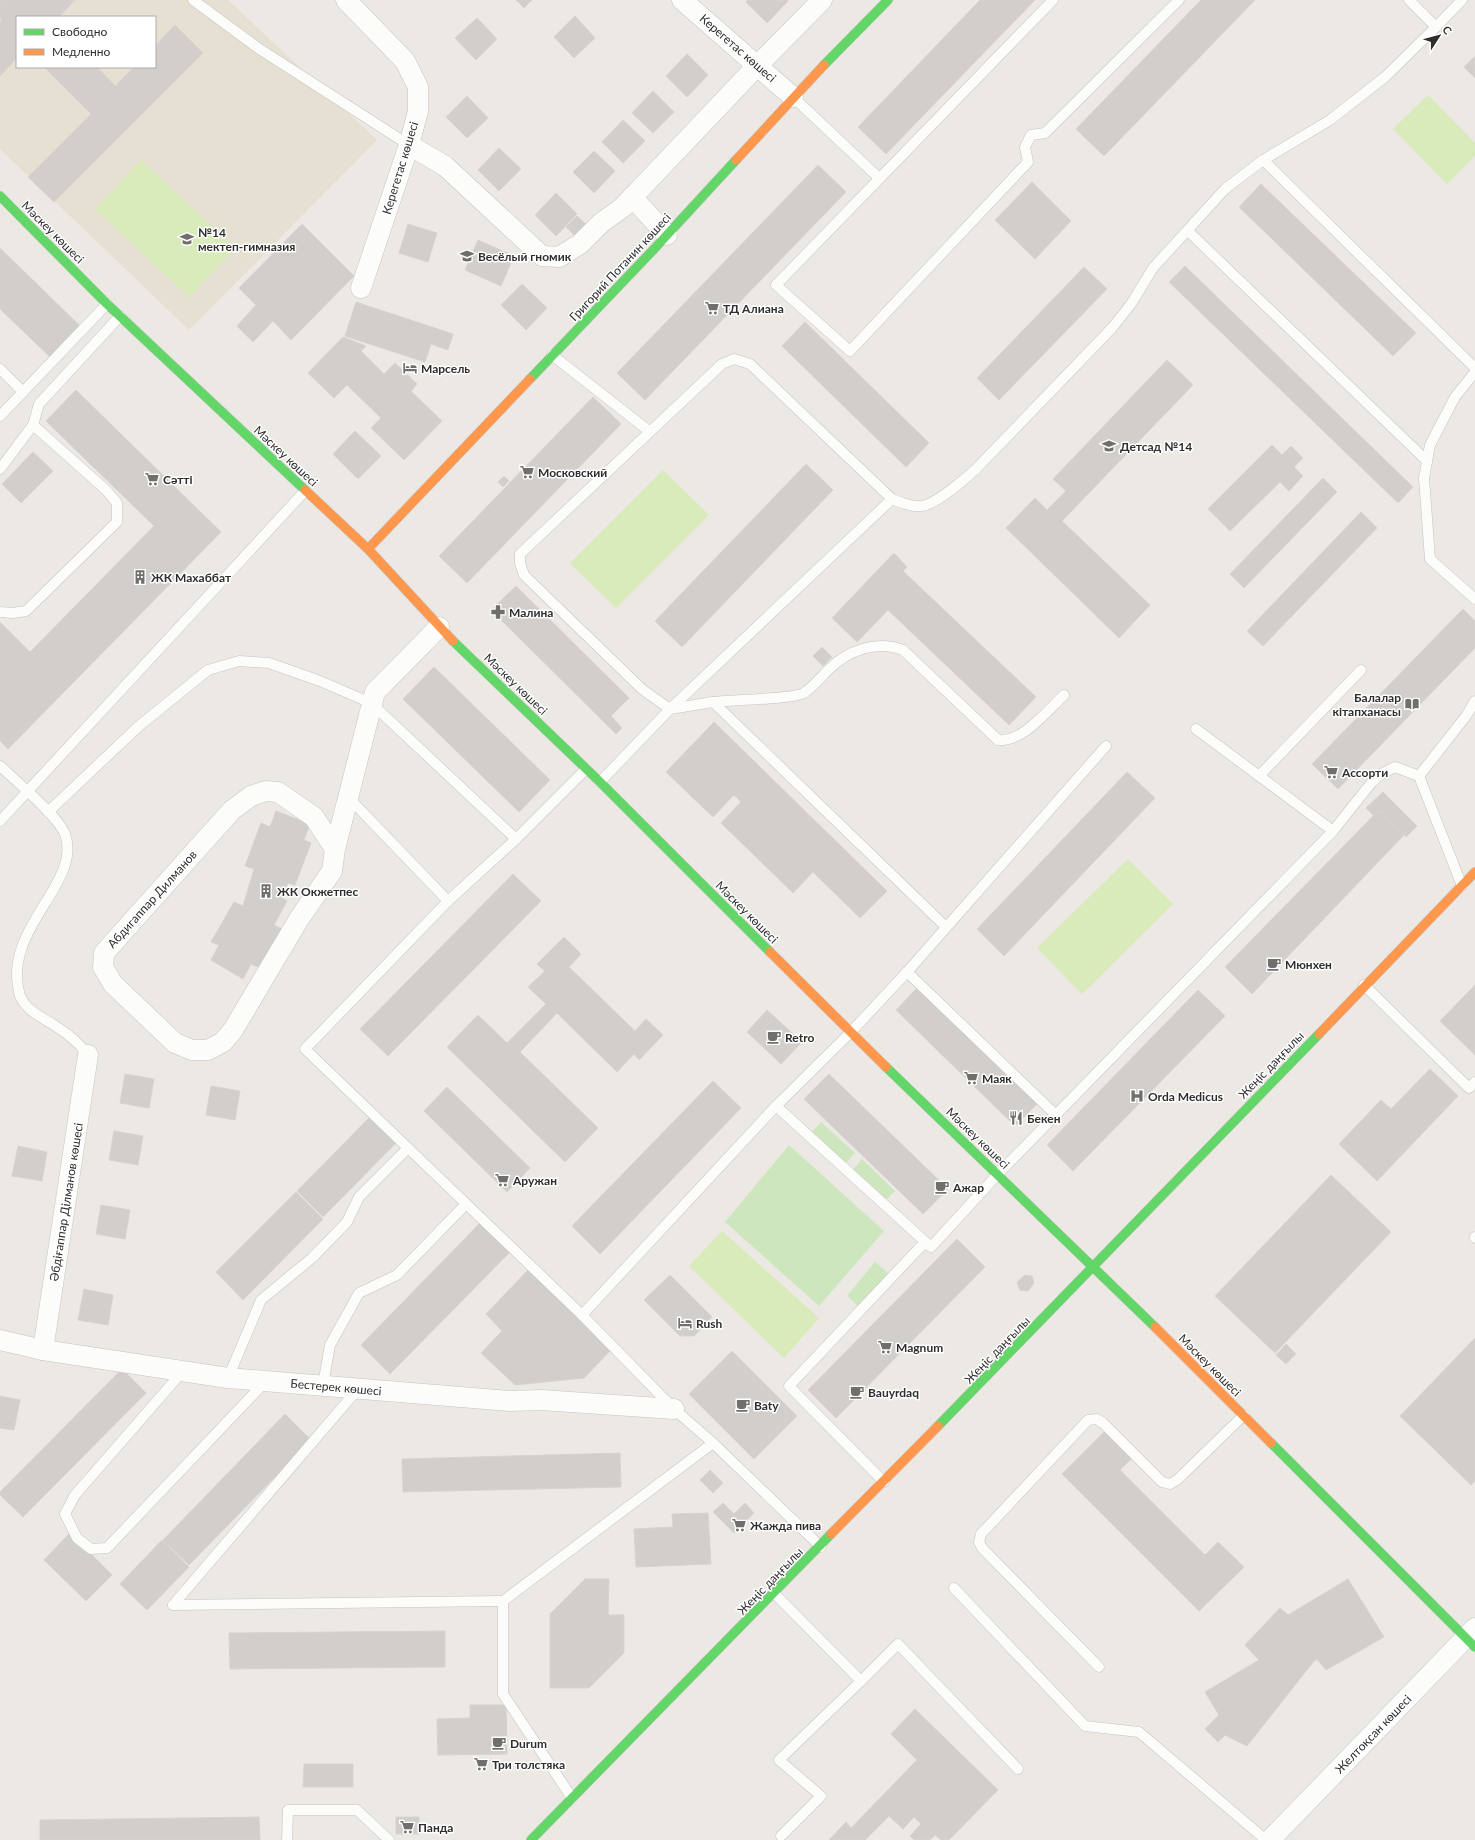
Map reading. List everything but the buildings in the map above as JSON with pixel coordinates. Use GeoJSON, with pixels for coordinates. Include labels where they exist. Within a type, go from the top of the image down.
{"type":"FeatureCollection","features":[{"type":"Feature","properties":{"kind":"street","name":"Керегетас көшесі"},"geometry":{"type":"LineString","coordinates":[[346,0],[405,61],[418,87],[418,111],[409,145],[361,288]]}},
{"type":"Feature","properties":{"kind":"street","name":"Керегетас көшесі"},"geometry":{"type":"LineString","coordinates":[[682,0],[793,97]]}},
{"type":"Feature","properties":{"kind":"street"},"geometry":{"type":"LineString","coordinates":[[409,145],[445,166],[542,256],[559,257],[580,244],[601,223],[623,207],[822,0]]}},
{"type":"Feature","properties":{"kind":"street","name":"Григорий Потанин көшесі"},"geometry":{"type":"LineString","coordinates":[[368,548],[667,235],[793,97],[888,0]]}},
{"type":"Feature","properties":{"kind":"street","name":"Мәскеу көшесі"},"geometry":{"type":"LineString","coordinates":[[0,196],[107,304],[305,491],[368,548],[439,627],[600,782],[850,1032],[1094,1267],[1472,1637]]}},
{"type":"Feature","properties":{"kind":"street"},"geometry":{"type":"LineString","coordinates":[[632,197],[667,235]]}},
{"type":"Feature","properties":{"kind":"street"},"geometry":{"type":"LineString","coordinates":[[335,849],[375,692],[439,627]]}},
{"type":"Feature","properties":{"kind":"street","name":"Абдигаппар Дилманов"},"geometry":{"type":"LineString","coordinates":[[266,791],[278,792],[314,817],[335,849],[332,871],[299,919],[233,1030],[223,1042],[208,1050],[192,1050],[175,1043],[113,984],[104,967],[104,953],[232,810],[251,796],[266,791]]}},
{"type":"Feature","properties":{"kind":"street","name":"Жеңіс даңғылы"},"geometry":{"type":"LineString","coordinates":[[531,1840],[821,1547],[1094,1267],[1364,985],[1475,872]]}},
{"type":"Feature","properties":{"kind":"street","name":"Әбдіғаппар Ділманов көшесі"},"geometry":{"type":"LineString","coordinates":[[43,1350],[88,1055]]}},
{"type":"Feature","properties":{"kind":"street","name":"Бестерек көшесі"},"geometry":{"type":"LineString","coordinates":[[0,1340],[43,1350],[228,1378],[510,1401],[541,1400],[674,1409]]}},
{"type":"Feature","properties":{"kind":"street","name":"Желтоқсан көшесі"},"geometry":{"type":"LineString","coordinates":[[1270,1840],[1472,1637]]}},
{"type":"Feature","properties":{"kind":"lane"},"geometry":{"type":"LineString","coordinates":[[193,0],[258,48],[409,145]]}},
{"type":"Feature","properties":{"kind":"lane"},"geometry":{"type":"LineString","coordinates":[[1053,0],[776,285],[850,351],[1028,162],[1025,147],[1031,135],[1045,133],[1179,0]]}},
{"type":"Feature","properties":{"kind":"lane"},"geometry":{"type":"LineString","coordinates":[[1409,0],[1436,27]]}},
{"type":"Feature","properties":{"kind":"lane"},"geometry":{"type":"LineString","coordinates":[[1064,695],[1023,733],[1007,741],[998,740],[903,650],[892,646],[874,646],[862,649],[840,660],[804,693],[713,702],[670,709],[644,690],[524,575],[520,563],[520,554],[649,431],[722,364],[734,359],[750,364],[892,499],[909,505],[924,506],[963,482],[1112,328],[1131,304],[1154,268],[1225,189],[1263,160],[1330,120],[1385,77],[1462,0]]}},
{"type":"Feature","properties":{"kind":"lane"},"geometry":{"type":"LineString","coordinates":[[793,97],[879,178]]}},
{"type":"Feature","properties":{"kind":"lane"},"geometry":{"type":"LineString","coordinates":[[1263,160],[1475,368]]}},
{"type":"Feature","properties":{"kind":"lane"},"geometry":{"type":"LineString","coordinates":[[1188,231],[1427,461]]}},
{"type":"Feature","properties":{"kind":"lane"},"geometry":{"type":"LineString","coordinates":[[0,416],[107,304]]}},
{"type":"Feature","properties":{"kind":"lane"},"geometry":{"type":"LineString","coordinates":[[0,469],[33,425],[39,404],[120,316]]}},
{"type":"Feature","properties":{"kind":"lane"},"geometry":{"type":"LineString","coordinates":[[552,355],[649,431]]}},
{"type":"Feature","properties":{"kind":"lane"},"geometry":{"type":"LineString","coordinates":[[0,369],[23,392]]}},
{"type":"Feature","properties":{"kind":"lane"},"geometry":{"type":"LineString","coordinates":[[1475,372],[1455,397],[1430,445],[1424,478],[1430,559],[1475,599]]}},
{"type":"Feature","properties":{"kind":"lane"},"geometry":{"type":"LineString","coordinates":[[0,612],[13,613],[26,611],[117,522],[117,504],[106,490],[33,425]]}},
{"type":"Feature","properties":{"kind":"lane"},"geometry":{"type":"LineString","coordinates":[[0,821],[305,491]]}},
{"type":"Feature","properties":{"kind":"lane"},"geometry":{"type":"LineString","coordinates":[[600,782],[670,709],[892,499]]}},
{"type":"Feature","properties":{"kind":"lane"},"geometry":{"type":"LineString","coordinates":[[48,812],[139,726],[208,670],[239,661],[269,663],[320,681],[371,703],[516,839]]}},
{"type":"Feature","properties":{"kind":"lane"},"geometry":{"type":"LineString","coordinates":[[1259,776],[1361,670]]}},
{"type":"Feature","properties":{"kind":"lane"},"geometry":{"type":"LineString","coordinates":[[713,702],[946,927]]}},
{"type":"Feature","properties":{"kind":"lane"},"geometry":{"type":"LineString","coordinates":[[1419,776],[1471,717],[1475,702]]}},
{"type":"Feature","properties":{"kind":"lane"},"geometry":{"type":"LineString","coordinates":[[1196,729],[1333,831]]}},
{"type":"Feature","properties":{"kind":"lane"},"geometry":{"type":"LineString","coordinates":[[582,1315],[776,1106],[907,972],[1106,746]]}},
{"type":"Feature","properties":{"kind":"lane"},"geometry":{"type":"LineString","coordinates":[[0,766],[48,812],[64,833],[67,851],[65,865],[22,934],[13,971],[20,996],[33,1013],[73,1038],[88,1055]]}},
{"type":"Feature","properties":{"kind":"lane"},"geometry":{"type":"LineString","coordinates":[[776,1106],[931,1247],[998,1174],[1057,1116],[1333,831],[1381,774],[1395,768],[1419,776]]}},
{"type":"Feature","properties":{"kind":"lane"},"geometry":{"type":"LineString","coordinates":[[586,769],[516,839],[448,901],[305,1049],[582,1315],[674,1409],[713,1443],[821,1547]]}},
{"type":"Feature","properties":{"kind":"lane"},"geometry":{"type":"LineString","coordinates":[[1419,776],[1462,886]]}},
{"type":"Feature","properties":{"kind":"lane"},"geometry":{"type":"LineString","coordinates":[[348,797],[448,901]]}},
{"type":"Feature","properties":{"kind":"lane"},"geometry":{"type":"LineString","coordinates":[[907,972],[1057,1116]]}},
{"type":"Feature","properties":{"kind":"lane"},"geometry":{"type":"LineString","coordinates":[[1364,985],[1473,1088]]}},
{"type":"Feature","properties":{"kind":"lane"},"geometry":{"type":"LineString","coordinates":[[228,1378],[261,1300],[312,1258],[347,1222],[359,1197],[408,1148]]}},
{"type":"Feature","properties":{"kind":"lane"},"geometry":{"type":"LineString","coordinates":[[323,1385],[330,1345],[359,1293],[397,1275],[466,1204]]}},
{"type":"Feature","properties":{"kind":"lane"},"geometry":{"type":"LineString","coordinates":[[884,1482],[789,1386],[925,1242]]}},
{"type":"Feature","properties":{"kind":"lane"},"geometry":{"type":"LineString","coordinates":[[183,1371],[75,1495],[65,1514],[78,1538],[91,1549],[107,1548],[267,1380]]}},
{"type":"Feature","properties":{"kind":"lane"},"geometry":{"type":"LineString","coordinates":[[358,1389],[173,1605],[503,1601],[713,1443]]}},
{"type":"Feature","properties":{"kind":"lane"},"geometry":{"type":"LineString","coordinates":[[1099,1667],[982,1548],[979,1542],[981,1534],[1088,1420],[1097,1419],[1103,1422],[1162,1482],[1170,1484],[1177,1480],[1244,1415]]}},
{"type":"Feature","properties":{"kind":"lane"},"geometry":{"type":"LineString","coordinates":[[954,1588],[1086,1726],[1139,1732],[1266,1840]]}},
{"type":"Feature","properties":{"kind":"lane"},"geometry":{"type":"LineString","coordinates":[[775,1594],[861,1681]]}},
{"type":"Feature","properties":{"kind":"lane"},"geometry":{"type":"LineString","coordinates":[[503,1601],[503,1694],[572,1798]]}},
{"type":"Feature","properties":{"kind":"lane"},"geometry":{"type":"LineString","coordinates":[[781,1836],[821,1796],[779,1760],[898,1644],[1018,1769]]}},
{"type":"Feature","properties":{"kind":"lane"},"geometry":{"type":"LineString","coordinates":[[288,1840],[288,1810],[358,1810],[389,1840]]}},
{"type":"Feature","properties":{"kind":"shaded area","name":"№14 мектеп-гимназия"},"geometry":{"type":"Polygon","coordinates":[[[0,0],[228,0],[377,140],[189,330],[0,149],[0,0]]]}},
{"type":"Feature","properties":{"kind":"green space"},"geometry":{"type":"Polygon","coordinates":[[[1428,95],[1475,143],[1475,156],[1447,184],[1393,129],[1428,95]]]}},
{"type":"Feature","properties":{"kind":"green space"},"geometry":{"type":"Polygon","coordinates":[[[141,160],[235,248],[189,297],[95,209],[141,160]]]}},
{"type":"Feature","properties":{"kind":"green space"},"geometry":{"type":"Polygon","coordinates":[[[663,470],[709,515],[616,608],[570,563],[663,470]]]}},
{"type":"Feature","properties":{"kind":"green space"},"geometry":{"type":"Polygon","coordinates":[[[1128,859],[1173,904],[1082,994],[1037,948],[1128,859]]]}},
{"type":"Feature","properties":{"kind":"green space"},"geometry":{"type":"Polygon","coordinates":[[[821,1122],[855,1153],[845,1164],[811,1133],[821,1122]]]}},
{"type":"Feature","properties":{"kind":"green space"},"geometry":{"type":"Polygon","coordinates":[[[789,1145],[884,1231],[819,1306],[725,1222],[789,1145]]]}},
{"type":"Feature","properties":{"kind":"green space"},"geometry":{"type":"Polygon","coordinates":[[[862,1159],[895,1191],[885,1201],[852,1171],[862,1159]]]}},
{"type":"Feature","properties":{"kind":"green space"},"geometry":{"type":"Polygon","coordinates":[[[722,1231],[819,1318],[784,1358],[689,1266],[722,1231]]]}},
{"type":"Feature","properties":{"kind":"green space"},"geometry":{"type":"Polygon","coordinates":[[[875,1262],[889,1274],[859,1307],[847,1296],[875,1262]]]}},
{"type":"Feature","properties":{"kind":"traffic: fast"},"geometry":{"type":"LineString","coordinates":[[824,65],[888,0]]}},
{"type":"Feature","properties":{"kind":"traffic: fast"},"geometry":{"type":"LineString","coordinates":[[530,379],[655,248],[736,160]]}},
{"type":"Feature","properties":{"kind":"traffic: fast"},"geometry":{"type":"LineString","coordinates":[[0,196],[107,304],[305,490]]}},
{"type":"Feature","properties":{"kind":"traffic: fast"},"geometry":{"type":"LineString","coordinates":[[453,641],[600,782],[770,952]]}},
{"type":"Feature","properties":{"kind":"traffic: fast"},"geometry":{"type":"LineString","coordinates":[[938,1426],[1319,1034]]}},
{"type":"Feature","properties":{"kind":"traffic: fast"},"geometry":{"type":"LineString","coordinates":[[886,1067],[1155,1327]]}},
{"type":"Feature","properties":{"kind":"traffic: fast"},"geometry":{"type":"LineString","coordinates":[[1271,1443],[1475,1647]]}},
{"type":"Feature","properties":{"kind":"traffic: fast"},"geometry":{"type":"LineString","coordinates":[[531,1840],[831,1534]]}},
{"type":"Feature","properties":{"kind":"traffic: slow"},"geometry":{"type":"LineString","coordinates":[[736,160],[824,65]]}},
{"type":"Feature","properties":{"kind":"traffic: slow"},"geometry":{"type":"LineString","coordinates":[[368,549],[530,379]]}},
{"type":"Feature","properties":{"kind":"traffic: slow"},"geometry":{"type":"LineString","coordinates":[[305,490],[368,549],[453,641]]}},
{"type":"Feature","properties":{"kind":"traffic: slow"},"geometry":{"type":"LineString","coordinates":[[1319,1034],[1475,872]]}},
{"type":"Feature","properties":{"kind":"traffic: slow"},"geometry":{"type":"LineString","coordinates":[[770,952],[886,1067]]}},
{"type":"Feature","properties":{"kind":"traffic: slow"},"geometry":{"type":"LineString","coordinates":[[1155,1327],[1271,1443]]}},
{"type":"Feature","properties":{"kind":"traffic: slow"},"geometry":{"type":"LineString","coordinates":[[831,1534],[938,1426]]}},
{"type":"Feature","properties":{"kind":"place","name":"№14 мектеп-гимназия"},"geometry":{"type":"Point","coordinates":[187,239]}},
{"type":"Feature","properties":{"kind":"place","name":"Весёлый гномик"},"geometry":{"type":"Point","coordinates":[467,256]}},
{"type":"Feature","properties":{"kind":"place","name":"ТД Алиана"},"geometry":{"type":"Point","coordinates":[712,308]}},
{"type":"Feature","properties":{"kind":"place","name":"Марсель"},"geometry":{"type":"Point","coordinates":[410,368]}},
{"type":"Feature","properties":{"kind":"place","name":"Детсад №14"},"geometry":{"type":"Point","coordinates":[1109,446]}},
{"type":"Feature","properties":{"kind":"place","name":"Московский"},"geometry":{"type":"Point","coordinates":[527,472]}},
{"type":"Feature","properties":{"kind":"place","name":"Сәтті"},"geometry":{"type":"Point","coordinates":[152,479]}},
{"type":"Feature","properties":{"kind":"place","name":"ЖК Махаббат"},"geometry":{"type":"Point","coordinates":[140,577]}},
{"type":"Feature","properties":{"kind":"place","name":"Малина"},"geometry":{"type":"Point","coordinates":[498,612]}},
{"type":"Feature","properties":{"kind":"place","name":"Балалар кітапханасы"},"geometry":{"type":"Point","coordinates":[1412,704]}},
{"type":"Feature","properties":{"kind":"place","name":"Ассорти"},"geometry":{"type":"Point","coordinates":[1331,772]}},
{"type":"Feature","properties":{"kind":"place","name":"ЖК Окжетпес"},"geometry":{"type":"Point","coordinates":[266,891]}},
{"type":"Feature","properties":{"kind":"place","name":"Мюнхен"},"geometry":{"type":"Point","coordinates":[1274,964]}},
{"type":"Feature","properties":{"kind":"place","name":"Retro"},"geometry":{"type":"Point","coordinates":[774,1037]}},
{"type":"Feature","properties":{"kind":"place","name":"Маяк"},"geometry":{"type":"Point","coordinates":[971,1078]}},
{"type":"Feature","properties":{"kind":"place","name":"Orda Medicus"},"geometry":{"type":"Point","coordinates":[1137,1096]}},
{"type":"Feature","properties":{"kind":"place","name":"Бекен"},"geometry":{"type":"Point","coordinates":[1016,1118]}},
{"type":"Feature","properties":{"kind":"place","name":"Аружан"},"geometry":{"type":"Point","coordinates":[502,1180]}},
{"type":"Feature","properties":{"kind":"place","name":"Ажар"},"geometry":{"type":"Point","coordinates":[942,1187]}},
{"type":"Feature","properties":{"kind":"place","name":"Rush"},"geometry":{"type":"Point","coordinates":[685,1323]}},
{"type":"Feature","properties":{"kind":"place","name":"Magnum"},"geometry":{"type":"Point","coordinates":[885,1347]}},
{"type":"Feature","properties":{"kind":"place","name":"Bauyrdaq"},"geometry":{"type":"Point","coordinates":[857,1392]}},
{"type":"Feature","properties":{"kind":"place","name":"Baty"},"geometry":{"type":"Point","coordinates":[743,1405]}},
{"type":"Feature","properties":{"kind":"place","name":"Жажда пива"},"geometry":{"type":"Point","coordinates":[739,1525]}},
{"type":"Feature","properties":{"kind":"place","name":"Durum"},"geometry":{"type":"Point","coordinates":[499,1743]}},
{"type":"Feature","properties":{"kind":"place","name":"Три толстяка"},"geometry":{"type":"Point","coordinates":[481,1764]}},
{"type":"Feature","properties":{"kind":"place","name":"Панда"},"geometry":{"type":"Point","coordinates":[407,1827]}}]}
